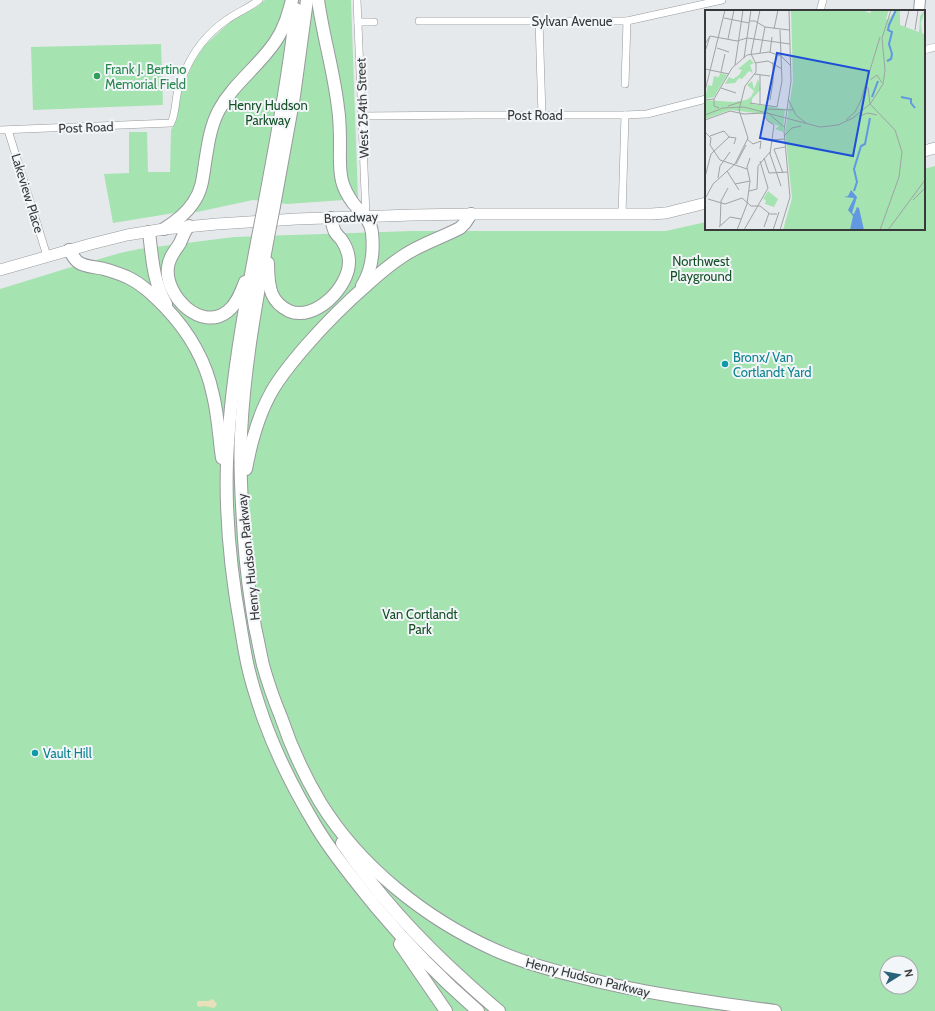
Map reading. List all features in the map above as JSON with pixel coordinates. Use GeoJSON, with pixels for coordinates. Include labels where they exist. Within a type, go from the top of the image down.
{"type":"FeatureCollection","features":[{"type":"Feature","properties":{"kind":"highway"},"geometry":{"type":"LineString","coordinates":[[164,230],[178,220],[195,200],[201,187],[208,141],[218,112],[231,91],[265,55],[275,42],[286,21],[292,0]]}},
{"type":"Feature","properties":{"kind":"highway","name":"Henry Hudson Parkway"},"geometry":{"type":"LineString","coordinates":[[269,206],[296,0]]}},
{"type":"Feature","properties":{"kind":"highway","name":"Henry Hudson Parkway"},"geometry":{"type":"LineString","coordinates":[[307,0],[294,96],[263,237],[244,394],[241,444],[242,508],[248,580],[253,616],[263,666],[290,742],[302,769],[328,814],[374,868],[410,900],[438,919],[483,944],[528,963],[590,980],[674,997],[775,1011]]}},
{"type":"Feature","properties":{"kind":"highway"},"geometry":{"type":"LineString","coordinates":[[318,0],[338,107],[341,176],[348,195],[366,216],[372,232],[372,261],[366,280],[357,293]]}},
{"type":"Feature","properties":{"kind":"highway"},"geometry":{"type":"LineString","coordinates":[[242,508],[246,470],[252,443],[261,415],[270,395],[297,357],[328,321],[357,293],[394,262],[419,246],[460,228],[471,214]]}},
{"type":"Feature","properties":{"kind":"highway"},"geometry":{"type":"LineString","coordinates":[[263,237],[270,287],[273,297],[286,310],[299,313],[308,312],[322,305],[333,296],[342,284],[348,272],[349,260],[347,249],[336,233],[330,218]]}},
{"type":"Feature","properties":{"kind":"highway"},"geometry":{"type":"LineString","coordinates":[[189,226],[181,242],[172,254],[168,272],[171,286],[176,295],[186,308],[196,314],[206,317],[215,317],[230,310],[240,295],[254,256]]}},
{"type":"Feature","properties":{"kind":"highway"},"geometry":{"type":"LineString","coordinates":[[149,232],[155,274],[159,289],[165,302],[196,349],[211,387],[217,417],[227,504]]}},
{"type":"Feature","properties":{"kind":"highway","name":"Henry Hudson Parkway"},"geometry":{"type":"LineString","coordinates":[[263,237],[254,256],[239,348],[231,412],[227,462],[229,547],[236,603],[248,667],[264,719],[277,751],[296,791],[318,829],[340,860],[397,932],[450,987],[478,1011]]}},
{"type":"Feature","properties":{"kind":"highway"},"geometry":{"type":"LineString","coordinates":[[69,250],[75,260],[80,263],[114,272],[136,282],[154,297],[177,320]]}},
{"type":"Feature","properties":{"kind":"highway"},"geometry":{"type":"LineString","coordinates":[[316,794],[322,812],[330,826],[347,851],[382,896],[448,966],[499,1011]]}},
{"type":"Feature","properties":{"kind":"highway"},"geometry":{"type":"LineString","coordinates":[[371,900],[446,1011]]}},
{"type":"Feature","properties":{"kind":"main road"},"geometry":{"type":"LineString","coordinates":[[925,151],[935,148]]}},
{"type":"Feature","properties":{"kind":"main road","name":"Broadway"},"geometry":{"type":"LineString","coordinates":[[0,270],[116,238],[189,226],[366,216],[471,214],[622,215],[666,213],[705,203]]}},
{"type":"Feature","properties":{"kind":"street","name":"Post Road"},"geometry":{"type":"LineString","coordinates":[[0,130],[171,123],[174,117],[178,90],[183,74],[202,42],[216,28],[228,19],[259,0]]}},
{"type":"Feature","properties":{"kind":"street","name":"West 254th Street"},"geometry":{"type":"LineString","coordinates":[[357,0],[366,216]]}},
{"type":"Feature","properties":{"kind":"street","name":"Sylvan Avenue"},"geometry":{"type":"LineString","coordinates":[[419,21],[627,21],[722,0]]}},
{"type":"Feature","properties":{"kind":"street"},"geometry":{"type":"LineString","coordinates":[[820,10],[823,0]]}},
{"type":"Feature","properties":{"kind":"street"},"geometry":{"type":"LineString","coordinates":[[918,10],[920,0]]}},
{"type":"Feature","properties":{"kind":"street"},"geometry":{"type":"LineString","coordinates":[[539,21],[542,115]]}},
{"type":"Feature","properties":{"kind":"street"},"geometry":{"type":"LineString","coordinates":[[626,84],[627,21]]}},
{"type":"Feature","properties":{"kind":"street"},"geometry":{"type":"LineString","coordinates":[[358,22],[374,22]]}},
{"type":"Feature","properties":{"kind":"street"},"geometry":{"type":"LineString","coordinates":[[925,50],[935,47]]}},
{"type":"Feature","properties":{"kind":"street","name":"Post Road"},"geometry":{"type":"LineString","coordinates":[[362,116],[647,114],[705,99]]}},
{"type":"Feature","properties":{"kind":"street"},"geometry":{"type":"LineString","coordinates":[[622,215],[625,115]]}},
{"type":"Feature","properties":{"kind":"street","name":"Lakeview Place"},"geometry":{"type":"LineString","coordinates":[[8,130],[47,256]]}},
{"type":"Feature","properties":{"kind":"green space","name":"Henry Hudson Parkway"},"geometry":{"type":"Polygon","coordinates":[[[265,0],[351,0],[358,199],[287,204],[253,200],[197,212],[174,213],[113,223],[104,174],[129,173],[129,132],[147,132],[148,172],[170,172],[171,130],[177,119],[180,95],[193,63],[205,45],[230,22],[258,6],[265,0]]]}},
{"type":"Feature","properties":{"kind":"green space","name":"Frank J. Bertino Memorial Field"},"geometry":{"type":"Polygon","coordinates":[[[161,44],[163,105],[33,110],[31,47],[161,44]]]}},
{"type":"Feature","properties":{"kind":"green space","name":"Van Cortlandt Park"},"geometry":{"type":"Polygon","coordinates":[[[935,166],[935,1011],[0,1011],[0,289],[120,253],[139,249],[234,237],[413,231],[666,231],[705,222],[705,230],[925,230],[925,169],[935,166]]]}},
{"type":"Feature","properties":{"kind":"sand"},"geometry":{"type":"Polygon","coordinates":[[[213,999],[217,1004],[214,1008],[204,1006],[199,1007],[197,1005],[198,1001],[208,1001],[213,999]]]}},
{"type":"Feature","properties":{"kind":"place","name":"Frank J. Bertino Memorial Field"},"geometry":{"type":"Point","coordinates":[97,76]}},
{"type":"Feature","properties":{"kind":"place","name":"Bronx/ Van Cortlandt Yard"},"geometry":{"type":"Point","coordinates":[725,364]}},
{"type":"Feature","properties":{"kind":"place","name":"Vault Hill"},"geometry":{"type":"Point","coordinates":[35,753]}},
{"type":"Feature","properties":{"kind":"park label","name":"Northwest Playground"},"geometry":{"type":"Point","coordinates":[701,268]}}]}
